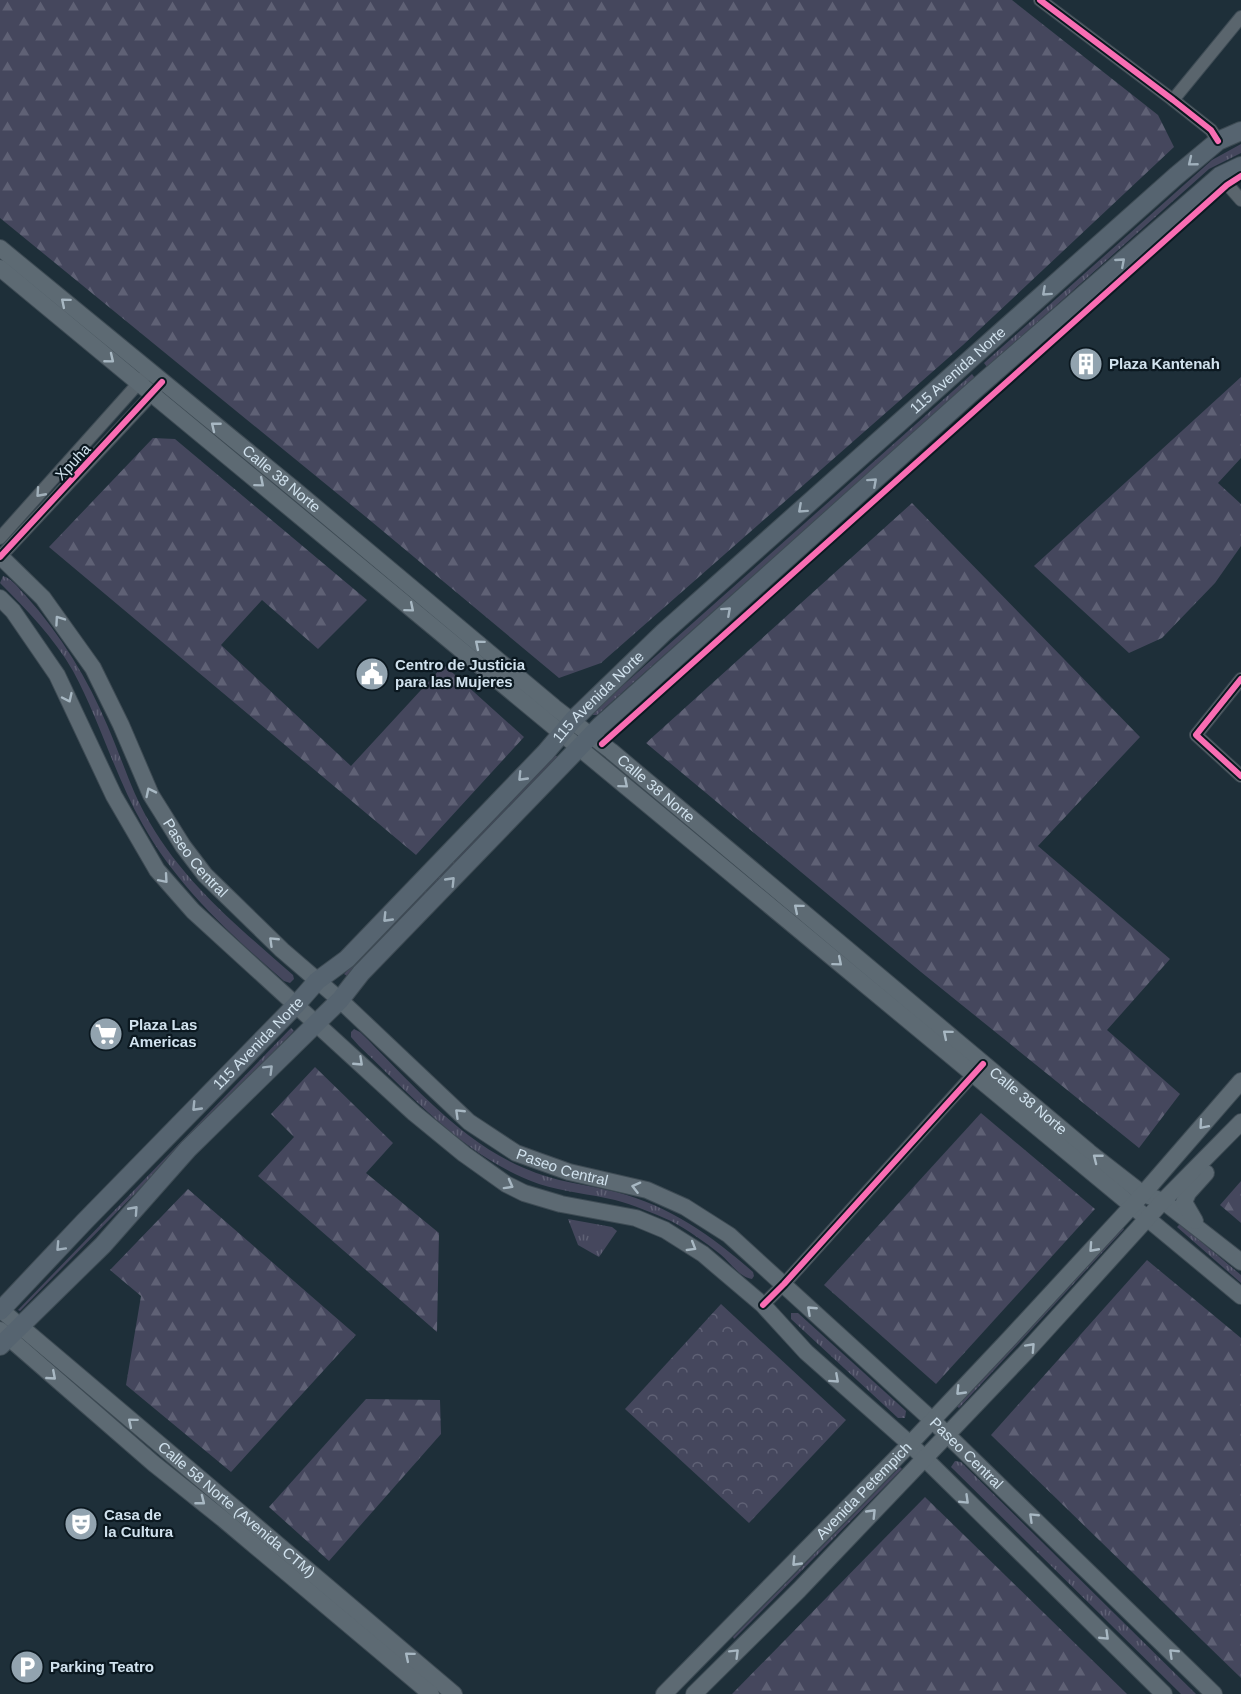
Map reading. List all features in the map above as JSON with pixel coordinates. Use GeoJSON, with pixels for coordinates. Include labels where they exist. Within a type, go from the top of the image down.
{"type":"FeatureCollection","features":[{"type":"Feature","properties":{"kind":"main road","name":"115 Avenida Norte"},"geometry":{"type":"LineString","coordinates":[[0,1310],[317,981],[347,959],[568,727],[664,632],[1176,176],[1218,141],[1241,131]]}},
{"type":"Feature","properties":{"kind":"main road","name":"115 Avenida Norte"},"geometry":{"type":"LineString","coordinates":[[7,1335],[103,1245],[188,1149],[340,1000],[361,973],[584,741],[987,379],[1220,176],[1241,166]]}},
{"type":"Feature","properties":{"kind":"main road","name":"Calle 38 Norte"},"geometry":{"type":"LineString","coordinates":[[0,248],[151,382],[584,741],[611,751],[978,1070],[1089,1152],[1138,1199]]}},
{"type":"Feature","properties":{"kind":"main road","name":"Calle 38 Norte"},"geometry":{"type":"LineString","coordinates":[[0,268],[151,382]]}},
{"type":"Feature","properties":{"kind":"main road"},"geometry":{"type":"LineString","coordinates":[[970,360],[987,379]]}},
{"type":"Feature","properties":{"kind":"main road","name":"Paseo Central"},"geometry":{"type":"LineString","coordinates":[[0,556],[43,598],[93,668],[151,795],[183,846],[205,875],[282,950],[340,1000],[469,1122],[506,1147],[516,1153],[568,1172],[647,1190],[685,1208],[729,1235],[932,1420],[1214,1694]]}},
{"type":"Feature","properties":{"kind":"main road"},"geometry":{"type":"LineString","coordinates":[[0,598],[13,611],[57,675],[114,796],[157,870],[193,911],[414,1113],[464,1154],[506,1184],[524,1193],[561,1204],[636,1218],[665,1230],[703,1254],[763,1305],[806,1352],[910,1444],[1164,1694]]}},
{"type":"Feature","properties":{"kind":"main road","name":"Avenida Petempich"},"geometry":{"type":"LineString","coordinates":[[664,1694],[1011,1338],[1138,1199],[1241,1081]]}},
{"type":"Feature","properties":{"kind":"main road"},"geometry":{"type":"LineString","coordinates":[[1200,1229],[1184,1202],[1188,1193],[1228,1147],[1237,1126]]}},
{"type":"Feature","properties":{"kind":"main road","name":"Avenida Petempich"},"geometry":{"type":"LineString","coordinates":[[694,1694],[799,1590],[1026,1352],[1163,1201],[1237,1126]]}},
{"type":"Feature","properties":{"kind":"main road"},"geometry":{"type":"LineString","coordinates":[[1241,1262],[1163,1201],[1138,1199],[1147,1220],[1241,1296]]}},
{"type":"Feature","properties":{"kind":"main road"},"geometry":{"type":"LineString","coordinates":[[0,1310],[7,1335]]}},
{"type":"Feature","properties":{"kind":"main road","name":"Calle 58 Norte (Avenida CTM)"},"geometry":{"type":"LineString","coordinates":[[7,1335],[153,1463],[224,1518],[431,1694]]}},
{"type":"Feature","properties":{"kind":"main road","name":"Calle 58 Norte (Avenida CTM)"},"geometry":{"type":"LineString","coordinates":[[7,1335],[454,1694]]}},
{"type":"Feature","properties":{"kind":"street"},"geometry":{"type":"LineString","coordinates":[[1040,0],[1211,130],[1218,141]]}},
{"type":"Feature","properties":{"kind":"street"},"geometry":{"type":"LineString","coordinates":[[1173,100],[1241,17]]}},
{"type":"Feature","properties":{"kind":"street"},"geometry":{"type":"LineString","coordinates":[[1220,176],[1241,200]]}},
{"type":"Feature","properties":{"kind":"street","name":"Xpuha"},"geometry":{"type":"LineString","coordinates":[[0,537],[151,382]]}},
{"type":"Feature","properties":{"kind":"street","name":"Xpuha"},"geometry":{"type":"LineString","coordinates":[[0,556],[151,382]]}},
{"type":"Feature","properties":{"kind":"street"},"geometry":{"type":"LineString","coordinates":[[1241,679],[1196,735],[1241,776]]}},
{"type":"Feature","properties":{"kind":"street"},"geometry":{"type":"LineString","coordinates":[[763,1305],[978,1070]]}},
{"type":"Feature","properties":{"kind":"green space"},"geometry":{"type":"Polygon","coordinates":[[[0,0],[1012,0],[1158,115],[1174,147],[963,345],[601,663],[559,678],[0,218],[0,0]]]}},
{"type":"Feature","properties":{"kind":"green space"},"geometry":{"type":"Polygon","coordinates":[[[1241,144],[1241,153],[1209,169],[987,367],[984,363],[1212,160],[1241,144]]]}},
{"type":"Feature","properties":{"kind":"green space"},"geometry":{"type":"Polygon","coordinates":[[[972,374],[975,378],[597,715],[593,715],[593,712],[972,374]]]}},
{"type":"Feature","properties":{"kind":"green space"},"geometry":{"type":"Polygon","coordinates":[[[1241,377],[1241,458],[1218,483],[1241,504],[1241,546],[1215,583],[1162,638],[1129,653],[1034,566],[1241,377]]]}},
{"type":"Feature","properties":{"kind":"green space"},"geometry":{"type":"Polygon","coordinates":[[[153,438],[175,439],[367,600],[318,649],[262,600],[221,645],[351,766],[444,665],[524,737],[416,855],[49,547],[153,438]]]}},
{"type":"Feature","properties":{"kind":"green space"},"geometry":{"type":"Polygon","coordinates":[[[912,503],[1140,737],[1038,846],[1170,959],[1107,1030],[1180,1094],[1139,1148],[921,972],[646,743],[912,503]]]}},
{"type":"Feature","properties":{"kind":"green space"},"geometry":{"type":"Polygon","coordinates":[[[3,576],[16,584],[51,626],[73,658],[100,709],[138,800],[164,845],[197,886],[293,975],[294,979],[290,983],[284,981],[225,928],[172,869],[133,806],[73,671],[49,636],[0,583],[3,576]]]}},
{"type":"Feature","properties":{"kind":"green space"},"geometry":{"type":"Polygon","coordinates":[[[555,755],[558,757],[347,976],[344,974],[555,755]]]}},
{"type":"Feature","properties":{"kind":"green space"},"geometry":{"type":"Polygon","coordinates":[[[291,1028],[294,1031],[20,1311],[18,1310],[291,1028]]]}},
{"type":"Feature","properties":{"kind":"green space"},"geometry":{"type":"Polygon","coordinates":[[[354,1029],[360,1032],[456,1126],[500,1156],[547,1177],[616,1192],[654,1205],[689,1224],[722,1246],[753,1272],[754,1276],[752,1279],[747,1278],[720,1254],[671,1221],[615,1200],[539,1184],[488,1159],[442,1125],[400,1086],[351,1037],[354,1029]]]}},
{"type":"Feature","properties":{"kind":"green space"},"geometry":{"type":"Polygon","coordinates":[[[315,1067],[393,1143],[366,1173],[439,1233],[437,1332],[258,1176],[294,1137],[271,1114],[315,1067]]]}},
{"type":"Feature","properties":{"kind":"green space"},"geometry":{"type":"Polygon","coordinates":[[[981,1113],[1095,1209],[936,1384],[824,1285],[981,1113]]]}},
{"type":"Feature","properties":{"kind":"green space"},"geometry":{"type":"Polygon","coordinates":[[[1241,1181],[1241,1223],[1220,1205],[1241,1181]]]}},
{"type":"Feature","properties":{"kind":"green space"},"geometry":{"type":"Polygon","coordinates":[[[188,1189],[356,1335],[231,1472],[126,1385],[141,1296],[110,1270],[188,1189]]]}},
{"type":"Feature","properties":{"kind":"green space"},"geometry":{"type":"Polygon","coordinates":[[[568,1219],[612,1227],[617,1231],[599,1257],[578,1245],[568,1219]]]}},
{"type":"Feature","properties":{"kind":"green space"},"geometry":{"type":"Polygon","coordinates":[[[1180,1224],[1241,1275],[1241,1283],[1177,1227],[1180,1224]]]}},
{"type":"Feature","properties":{"kind":"green space"},"geometry":{"type":"Polygon","coordinates":[[[1122,1227],[1124,1229],[959,1408],[956,1406],[1122,1227]]]}},
{"type":"Feature","properties":{"kind":"green space"},"geometry":{"type":"Polygon","coordinates":[[[1147,1260],[1241,1338],[1241,1678],[991,1435],[1147,1260]]]}},
{"type":"Feature","properties":{"kind":"green space"},"geometry":{"type":"Polygon","coordinates":[[[721,1304],[846,1420],[749,1523],[625,1409],[721,1304]]]}},
{"type":"Feature","properties":{"kind":"green space"},"geometry":{"type":"Polygon","coordinates":[[[791,1313],[798,1313],[906,1411],[905,1418],[898,1418],[791,1319],[791,1313]]]}},
{"type":"Feature","properties":{"kind":"green space"},"geometry":{"type":"Polygon","coordinates":[[[366,1399],[440,1400],[441,1434],[329,1561],[269,1507],[366,1399]]]}},
{"type":"Feature","properties":{"kind":"green space"},"geometry":{"type":"Polygon","coordinates":[[[955,1461],[961,1462],[1196,1694],[1181,1694],[951,1467],[955,1461]]]}},
{"type":"Feature","properties":{"kind":"green space"},"geometry":{"type":"Polygon","coordinates":[[[900,1467],[902,1469],[734,1639],[733,1637],[900,1467]]]}},
{"type":"Feature","properties":{"kind":"green space"},"geometry":{"type":"Polygon","coordinates":[[[925,1497],[1127,1694],[732,1694],[925,1497]]]}},
{"type":"Feature","properties":{"kind":"cycle path"},"geometry":{"type":"LineString","coordinates":[[1040,0],[1211,130],[1218,141]]}},
{"type":"Feature","properties":{"kind":"cycle path"},"geometry":{"type":"LineString","coordinates":[[602,744],[1227,185],[1241,176]]}},
{"type":"Feature","properties":{"kind":"cycle path"},"geometry":{"type":"LineString","coordinates":[[0,557],[162,382]]}},
{"type":"Feature","properties":{"kind":"cycle path"},"geometry":{"type":"LineString","coordinates":[[1241,679],[1196,735],[1241,776]]}},
{"type":"Feature","properties":{"kind":"cycle path"},"geometry":{"type":"LineString","coordinates":[[763,1305],[983,1064]]}},
{"type":"Feature","properties":{"kind":"place","name":"Plaza Kantenah"},"geometry":{"type":"Point","coordinates":[1086,364]}},
{"type":"Feature","properties":{"kind":"place","name":"Centro de Justicia para las Mujeres"},"geometry":{"type":"Point","coordinates":[372,674]}},
{"type":"Feature","properties":{"kind":"place","name":"Plaza Las Americas"},"geometry":{"type":"Point","coordinates":[106,1034]}},
{"type":"Feature","properties":{"kind":"place","name":"Casa de la Cultura"},"geometry":{"type":"Point","coordinates":[81,1524]}},
{"type":"Feature","properties":{"kind":"place","name":"Parking Teatro"},"geometry":{"type":"Point","coordinates":[27,1667]}}]}
